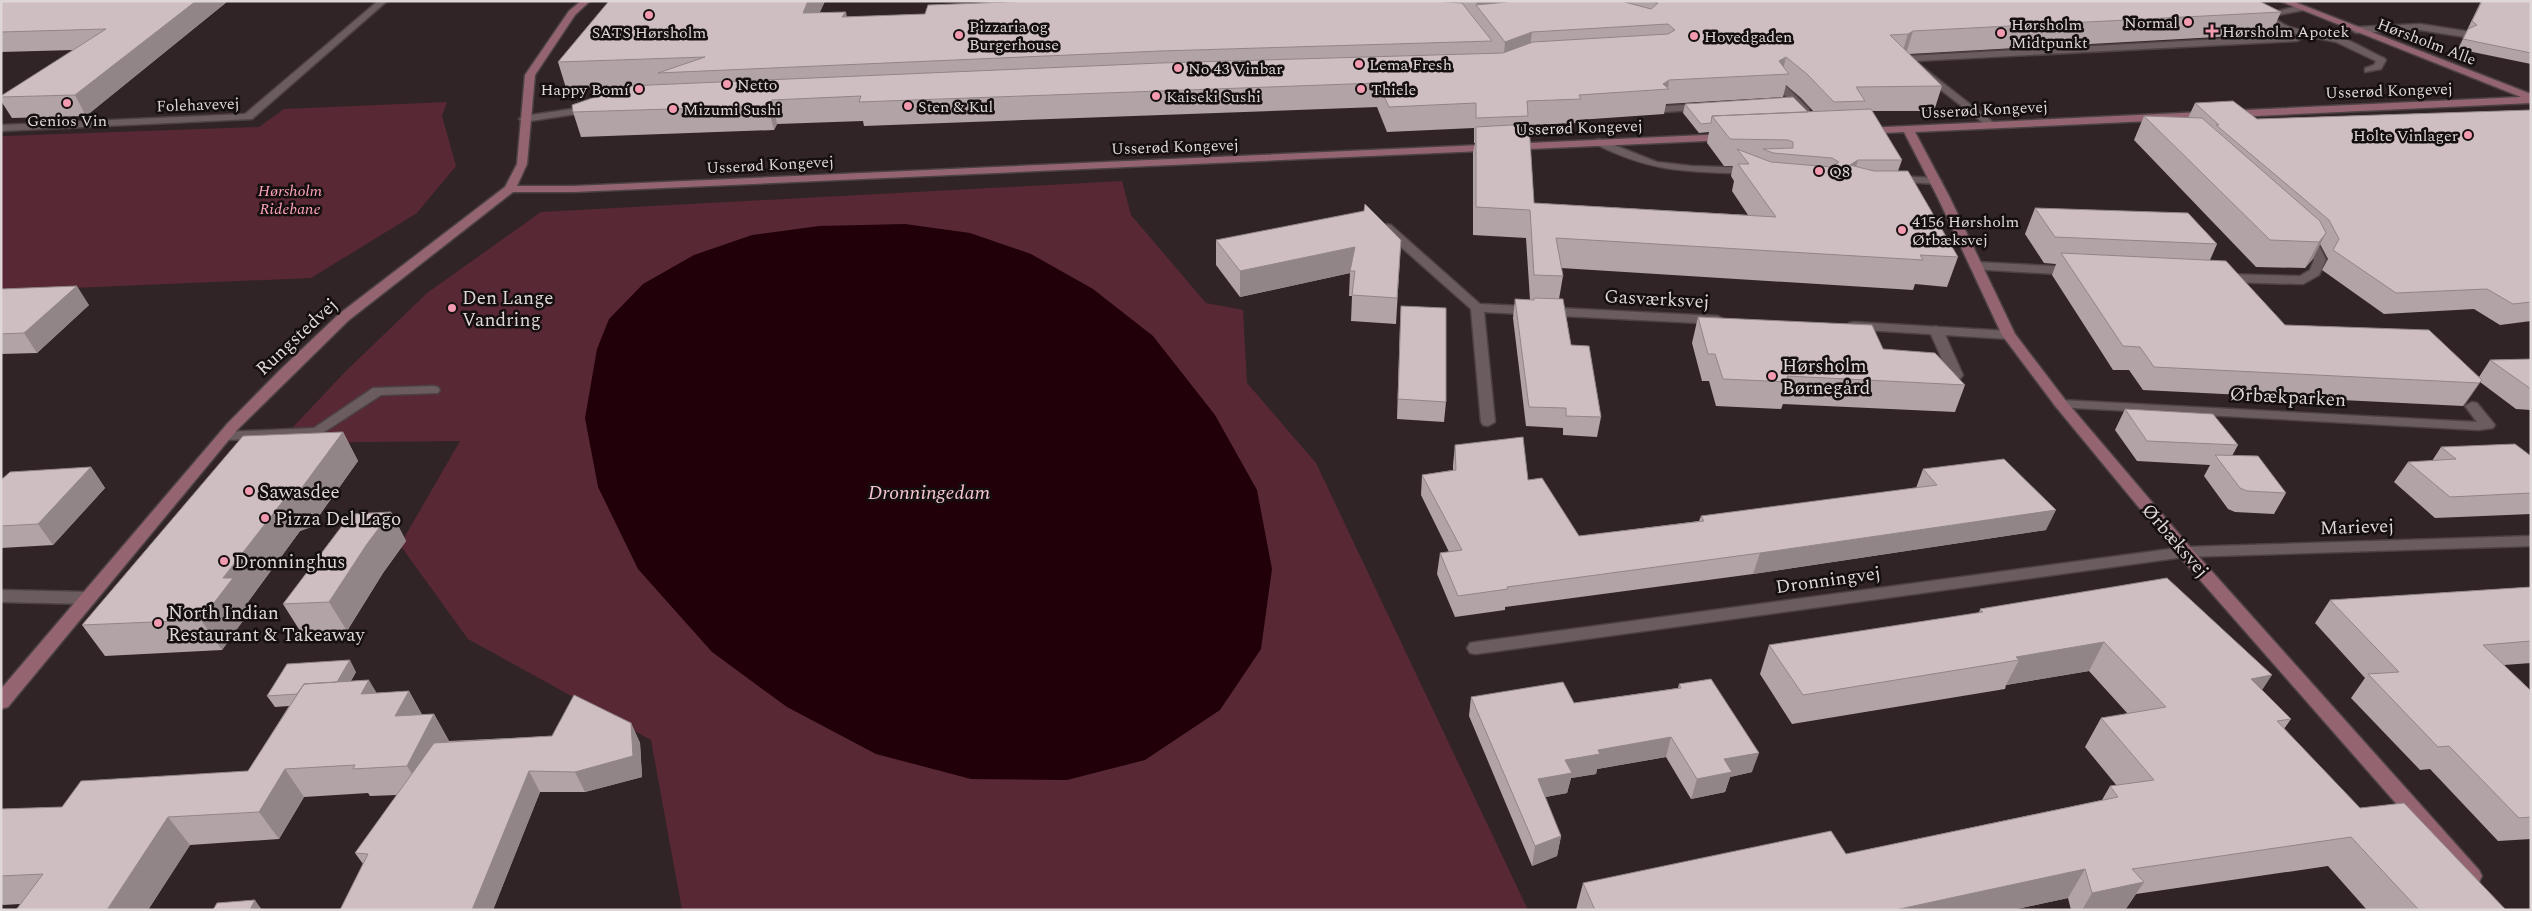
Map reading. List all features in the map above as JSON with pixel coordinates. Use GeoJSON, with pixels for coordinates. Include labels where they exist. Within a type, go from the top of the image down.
{"type":"FeatureCollection","features":[{"type":"Feature","properties":{"kind":"street","name":"Folehavevej"},"geometry":{"type":"LineString","coordinates":[[1,128],[248,117],[383,1]]}},
{"type":"Feature","properties":{"kind":"street","name":"Rungstedvej"},"geometry":{"type":"LineString","coordinates":[[1,702],[225,436],[285,373],[344,317],[510,189],[522,164],[524,119],[530,75],[572,13],[586,1]]}},
{"type":"Feature","properties":{"kind":"street","name":"Hørsholm Alle"},"geometry":{"type":"LineString","coordinates":[[2284,1],[2531,99]]}},
{"type":"Feature","properties":{"kind":"street"},"geometry":{"type":"LineString","coordinates":[[2301,8],[2267,15],[2270,20],[2282,26],[2338,40],[2381,60],[2378,67],[2368,70]]}},
{"type":"Feature","properties":{"kind":"street"},"geometry":{"type":"LineString","coordinates":[[2356,30],[2420,26],[2465,34]]}},
{"type":"Feature","properties":{"kind":"street"},"geometry":{"type":"LineString","coordinates":[[1990,125],[1906,59],[2297,38],[2304,33]]}},
{"type":"Feature","properties":{"kind":"street"},"geometry":{"type":"LineString","coordinates":[[1780,85],[1813,120]]}},
{"type":"Feature","properties":{"kind":"street","name":"Usserød Kongevej"},"geometry":{"type":"LineString","coordinates":[[1849,131],[2531,99]]}},
{"type":"Feature","properties":{"kind":"street"},"geometry":{"type":"LineString","coordinates":[[1777,102],[1796,101]]}},
{"type":"Feature","properties":{"kind":"street"},"geometry":{"type":"LineString","coordinates":[[1665,109],[1712,106]]}},
{"type":"Feature","properties":{"kind":"street"},"geometry":{"type":"LineString","coordinates":[[524,119],[598,108]]}},
{"type":"Feature","properties":{"kind":"street"},"geometry":{"type":"LineString","coordinates":[[2171,116],[2185,129]]}},
{"type":"Feature","properties":{"kind":"street","name":"Ørbæksvej"},"geometry":{"type":"LineString","coordinates":[[1908,129],[1936,181],[2009,334],[2061,404],[2185,552],[2485,890]]}},
{"type":"Feature","properties":{"kind":"street","name":"Usserød Kongevej"},"geometry":{"type":"LineString","coordinates":[[510,189],[584,188],[1741,136]]}},
{"type":"Feature","properties":{"kind":"street"},"geometry":{"type":"LineString","coordinates":[[1599,142],[1630,157],[1656,165],[1689,170],[1762,171]]}},
{"type":"Feature","properties":{"kind":"street"},"geometry":{"type":"LineString","coordinates":[[1725,169],[1757,182]]}},
{"type":"Feature","properties":{"kind":"street"},"geometry":{"type":"LineString","coordinates":[[1907,192],[1909,187],[1900,179],[1936,181]]}},
{"type":"Feature","properties":{"kind":"street"},"geometry":{"type":"LineString","coordinates":[[1383,224],[1478,308],[1488,422]]}},
{"type":"Feature","properties":{"kind":"street"},"geometry":{"type":"LineString","coordinates":[[2213,277],[2303,280],[2315,272],[2320,260],[2312,244],[2291,224]]}},
{"type":"Feature","properties":{"kind":"street"},"geometry":{"type":"LineString","coordinates":[[1976,266],[2084,271]]}},
{"type":"Feature","properties":{"kind":"street","name":"Gasværksvej"},"geometry":{"type":"LineString","coordinates":[[1478,308],[1727,320]]}},
{"type":"Feature","properties":{"kind":"street"},"geometry":{"type":"LineString","coordinates":[[1836,326],[2009,334]]}},
{"type":"Feature","properties":{"kind":"street"},"geometry":{"type":"LineString","coordinates":[[1936,330],[1956,375]]}},
{"type":"Feature","properties":{"kind":"street"},"geometry":{"type":"LineString","coordinates":[[225,436],[318,432],[378,391],[433,390]]}},
{"type":"Feature","properties":{"kind":"street","name":"Ørbækparken"},"geometry":{"type":"LineString","coordinates":[[2061,404],[2488,425],[2472,406]]}},
{"type":"Feature","properties":{"kind":"street","name":"Marievej"},"geometry":{"type":"LineString","coordinates":[[2185,552],[2531,541]]}},
{"type":"Feature","properties":{"kind":"street","name":"Dronningvej"},"geometry":{"type":"LineString","coordinates":[[1476,648],[2185,552]]}},
{"type":"Feature","properties":{"kind":"street"},"geometry":{"type":"LineString","coordinates":[[1,596],[89,598]]}},
{"type":"Feature","properties":{"kind":"green space","name":"Hørsholm Ridebane"},"geometry":{"type":"Polygon","coordinates":[[[447,102],[442,116],[456,166],[417,213],[311,278],[1,291],[1,138],[4,136],[259,127],[284,109],[447,102]]]}},
{"type":"Feature","properties":{"kind":"green space"},"geometry":{"type":"Polygon","coordinates":[[[1122,181],[1131,215],[1206,303],[1243,310],[1247,383],[1316,463],[1528,910],[682,910],[651,740],[468,639],[400,545],[460,441],[278,443],[345,372],[427,293],[541,212],[1122,181]]]}},
{"type":"Feature","properties":{"kind":"water","name":"Dronningedam"},"geometry":{"type":"Polygon","coordinates":[[[905,224],[970,233],[1031,254],[1093,289],[1153,336],[1215,415],[1257,490],[1272,569],[1261,649],[1220,710],[1145,760],[1067,780],[971,779],[876,754],[787,707],[712,652],[638,569],[598,487],[585,418],[597,349],[609,319],[643,284],[694,255],[752,235],[819,226],[905,224]]]}},
{"type":"Feature","properties":{"kind":"building"},"geometry":{"type":"Polygon","coordinates":[[[1,1],[196,1],[75,95],[1,97],[106,29],[1,32],[1,1]]]}},
{"type":"Feature","properties":{"kind":"building"},"geometry":{"type":"Polygon","coordinates":[[[609,1],[808,1],[803,13],[846,12],[842,17],[925,14],[928,5],[1034,1],[1432,1],[1462,3],[1492,41],[1160,51],[658,73],[705,57],[558,62],[609,1]]]}},
{"type":"Feature","properties":{"kind":"building"},"geometry":{"type":"Polygon","coordinates":[[[1509,1],[1621,1],[1651,9],[1658,3],[1651,1],[2259,1],[2281,12],[1913,31],[1908,34],[1890,35],[1942,86],[1856,87],[1865,101],[1834,102],[1807,74],[1786,57],[1779,61],[1789,74],[1669,80],[1663,84],[1669,89],[1579,95],[1581,99],[1527,101],[1528,116],[1476,118],[1476,103],[1389,107],[1378,83],[859,102],[861,96],[772,100],[768,106],[573,112],[572,105],[627,86],[1160,63],[1503,53],[1533,42],[1668,34],[1675,30],[1668,24],[1532,32],[1505,42],[1476,5],[1509,1]]]}},
{"type":"Feature","properties":{"kind":"building"},"geometry":{"type":"Polygon","coordinates":[[[2482,1],[2531,1],[2531,53],[2463,39],[2468,29],[2477,25],[2472,21],[2482,1]]]}},
{"type":"Feature","properties":{"kind":"building"},"geometry":{"type":"Polygon","coordinates":[[[1793,97],[1808,112],[1712,116],[1711,123],[1701,124],[1685,104],[1793,97]]]}},
{"type":"Feature","properties":{"kind":"building"},"geometry":{"type":"Polygon","coordinates":[[[2233,101],[2257,119],[2531,110],[2531,302],[2513,304],[2487,289],[2396,293],[2333,250],[2339,239],[2329,220],[2216,125],[2219,125],[2195,103],[2233,101]]]}},
{"type":"Feature","properties":{"kind":"building"},"geometry":{"type":"Polygon","coordinates":[[[1871,109],[1902,160],[1858,160],[1850,165],[1874,171],[1908,171],[1958,257],[1920,255],[1923,260],[1556,238],[1563,276],[1534,275],[1530,210],[1476,207],[1476,127],[1529,124],[1534,203],[1776,217],[1738,164],[1749,164],[1737,149],[1771,162],[1831,167],[1839,162],[1832,158],[1773,153],[1763,149],[1793,148],[1793,142],[1788,140],[1730,139],[1712,116],[1871,109]]]}},
{"type":"Feature","properties":{"kind":"building"},"geometry":{"type":"Polygon","coordinates":[[[2144,116],[2202,118],[2320,221],[2326,233],[2319,242],[2270,240],[2144,116]]]}},
{"type":"Feature","properties":{"kind":"building"},"geometry":{"type":"Polygon","coordinates":[[[1365,204],[1401,240],[1397,298],[1352,295],[1355,271],[1350,271],[1355,247],[1240,271],[1216,240],[1364,211],[1365,204]]]}},
{"type":"Feature","properties":{"kind":"building"},"geometry":{"type":"Polygon","coordinates":[[[2035,208],[2188,213],[2217,244],[2055,237],[2035,208]]]}},
{"type":"Feature","properties":{"kind":"building"},"geometry":{"type":"Polygon","coordinates":[[[2061,253],[2226,261],[2285,325],[2429,330],[2482,380],[2479,383],[2154,367],[2140,347],[2123,346],[2061,253]]]}},
{"type":"Feature","properties":{"kind":"building"},"geometry":{"type":"Polygon","coordinates":[[[77,286],[24,333],[1,334],[1,289],[77,286]]]}},
{"type":"Feature","properties":{"kind":"building"},"geometry":{"type":"Polygon","coordinates":[[[1534,298],[1563,299],[1571,345],[1589,346],[1601,417],[1566,416],[1566,408],[1529,407],[1515,299],[1534,300],[1534,298]]]}},
{"type":"Feature","properties":{"kind":"building"},"geometry":{"type":"Polygon","coordinates":[[[1401,306],[1446,308],[1446,402],[1398,399],[1401,306]]]}},
{"type":"Feature","properties":{"kind":"building"},"geometry":{"type":"Polygon","coordinates":[[[1698,317],[1872,325],[1883,349],[1935,353],[1965,385],[1787,376],[1789,382],[1723,379],[1715,354],[1708,354],[1698,317]]]}},
{"type":"Feature","properties":{"kind":"building"},"geometry":{"type":"Polygon","coordinates":[[[2531,359],[2531,389],[2490,360],[2531,359]]]}},
{"type":"Feature","properties":{"kind":"building"},"geometry":{"type":"Polygon","coordinates":[[[2125,409],[2213,414],[2238,445],[2147,441],[2125,409]]]}},
{"type":"Feature","properties":{"kind":"building"},"geometry":{"type":"Polygon","coordinates":[[[343,432],[295,497],[283,501],[223,578],[233,578],[201,620],[82,625],[243,436],[343,432]]]}},
{"type":"Feature","properties":{"kind":"building"},"geometry":{"type":"Polygon","coordinates":[[[1523,437],[1528,480],[1542,478],[1579,536],[1704,521],[1701,516],[1937,485],[1923,469],[2004,459],[2056,510],[1507,587],[1508,589],[1458,596],[1440,553],[1462,550],[1422,475],[1456,470],[1455,445],[1523,437]]]}},
{"type":"Feature","properties":{"kind":"building"},"geometry":{"type":"Polygon","coordinates":[[[2515,444],[2531,456],[2531,493],[2450,497],[2408,462],[2456,459],[2441,447],[2515,444]]]}},
{"type":"Feature","properties":{"kind":"building"},"geometry":{"type":"Polygon","coordinates":[[[2215,455],[2258,456],[2286,493],[2247,491],[2240,488],[2215,455]]]}},
{"type":"Feature","properties":{"kind":"building"},"geometry":{"type":"Polygon","coordinates":[[[91,467],[38,524],[1,526],[1,480],[10,472],[91,467]]]}},
{"type":"Feature","properties":{"kind":"building"},"geometry":{"type":"Polygon","coordinates":[[[391,512],[367,544],[329,602],[283,604],[351,514],[391,512]]]}},
{"type":"Feature","properties":{"kind":"building"},"geometry":{"type":"Polygon","coordinates":[[[2167,578],[2272,675],[2251,679],[2291,719],[2277,721],[2360,808],[2404,803],[2506,910],[2419,910],[2351,837],[2132,869],[2144,882],[2092,893],[2085,869],[1895,910],[1595,910],[1583,883],[1831,831],[1846,854],[2118,797],[2110,786],[2154,780],[2101,718],[2166,707],[2104,642],[2016,657],[2019,660],[1803,695],[1769,645],[1983,612],[1980,609],[2167,578]]]}},
{"type":"Feature","properties":{"kind":"building"},"geometry":{"type":"Polygon","coordinates":[[[2531,587],[2531,641],[2483,645],[2531,691],[2531,817],[2519,818],[2449,746],[2438,747],[2368,674],[2399,672],[2330,600],[2531,587]]]}},
{"type":"Feature","properties":{"kind":"building"},"geometry":{"type":"Polygon","coordinates":[[[350,660],[337,682],[304,684],[297,694],[267,696],[287,664],[350,660]]]}},
{"type":"Feature","properties":{"kind":"building"},"geometry":{"type":"Polygon","coordinates":[[[1711,679],[1759,753],[1724,759],[1732,772],[1697,779],[1671,737],[1598,750],[1600,754],[1565,760],[1572,773],[1538,779],[1561,836],[1535,846],[1471,697],[1563,682],[1574,703],[1681,688],[1679,684],[1711,679]]]}},
{"type":"Feature","properties":{"kind":"building"},"geometry":{"type":"Polygon","coordinates":[[[369,680],[361,694],[409,691],[395,716],[434,714],[407,766],[353,769],[355,765],[285,769],[259,812],[168,817],[107,910],[16,910],[43,874],[1,876],[1,809],[62,807],[81,781],[248,771],[304,684],[369,680]]]}},
{"type":"Feature","properties":{"kind":"building"},"geometry":{"type":"Polygon","coordinates":[[[574,695],[631,723],[633,756],[575,772],[529,771],[472,910],[340,910],[368,854],[355,853],[434,743],[552,736],[574,695]]]}},
{"type":"Feature","properties":{"kind":"building"},"geometry":{"type":"Polygon","coordinates":[[[255,900],[250,910],[213,910],[217,903],[255,900]]]}},
{"type":"Feature","properties":{"kind":"place","name":"SATS Hørsholm"},"geometry":{"type":"Point","coordinates":[649,15]}},
{"type":"Feature","properties":{"kind":"place","name":"Normal"},"geometry":{"type":"Point","coordinates":[2188,22]}},
{"type":"Feature","properties":{"kind":"place","name":"Hørsholm Apotek"},"geometry":{"type":"Point","coordinates":[2212,31]}},
{"type":"Feature","properties":{"kind":"place","name":"Hørsholm Midtpunkt"},"geometry":{"type":"Point","coordinates":[2001,33]}},
{"type":"Feature","properties":{"kind":"place","name":"Pizzaria og Burgerhouse"},"geometry":{"type":"Point","coordinates":[959,35]}},
{"type":"Feature","properties":{"kind":"place","name":"Hovedgaden"},"geometry":{"type":"Point","coordinates":[1694,36]}},
{"type":"Feature","properties":{"kind":"place","name":"Lema Fresh"},"geometry":{"type":"Point","coordinates":[1359,64]}},
{"type":"Feature","properties":{"kind":"place","name":"No 43 Vinbar"},"geometry":{"type":"Point","coordinates":[1178,68]}},
{"type":"Feature","properties":{"kind":"place","name":"Netto"},"geometry":{"type":"Point","coordinates":[727,84]}},
{"type":"Feature","properties":{"kind":"place","name":"Happy Bomí"},"geometry":{"type":"Point","coordinates":[639,89]}},
{"type":"Feature","properties":{"kind":"place","name":"Thiele"},"geometry":{"type":"Point","coordinates":[1361,89]}},
{"type":"Feature","properties":{"kind":"place","name":"Kaiseki Sushi"},"geometry":{"type":"Point","coordinates":[1156,96]}},
{"type":"Feature","properties":{"kind":"place","name":"Genios Vin"},"geometry":{"type":"Point","coordinates":[67,103]}},
{"type":"Feature","properties":{"kind":"place","name":"Sten & Kul"},"geometry":{"type":"Point","coordinates":[908,106]}},
{"type":"Feature","properties":{"kind":"place","name":"Mizumi Sushi"},"geometry":{"type":"Point","coordinates":[673,109]}},
{"type":"Feature","properties":{"kind":"place","name":"Holte Vinlager"},"geometry":{"type":"Point","coordinates":[2468,135]}},
{"type":"Feature","properties":{"kind":"place","name":"Q8"},"geometry":{"type":"Point","coordinates":[1819,171]}},
{"type":"Feature","properties":{"kind":"place","name":"4156 Hørsholm Ørbæksvej"},"geometry":{"type":"Point","coordinates":[1902,230]}},
{"type":"Feature","properties":{"kind":"place","name":"Den Lange Vandring"},"geometry":{"type":"Point","coordinates":[452,308]}},
{"type":"Feature","properties":{"kind":"place","name":"Hørsholm Børnegård"},"geometry":{"type":"Point","coordinates":[1772,376]}},
{"type":"Feature","properties":{"kind":"place","name":"Sawasdee"},"geometry":{"type":"Point","coordinates":[249,491]}},
{"type":"Feature","properties":{"kind":"place","name":"Pizza Del Lago"},"geometry":{"type":"Point","coordinates":[265,518]}},
{"type":"Feature","properties":{"kind":"place","name":"Dronninghus"},"geometry":{"type":"Point","coordinates":[224,561]}},
{"type":"Feature","properties":{"kind":"place","name":"North Indian Restaurant & Takeaway"},"geometry":{"type":"Point","coordinates":[158,623]}}]}
